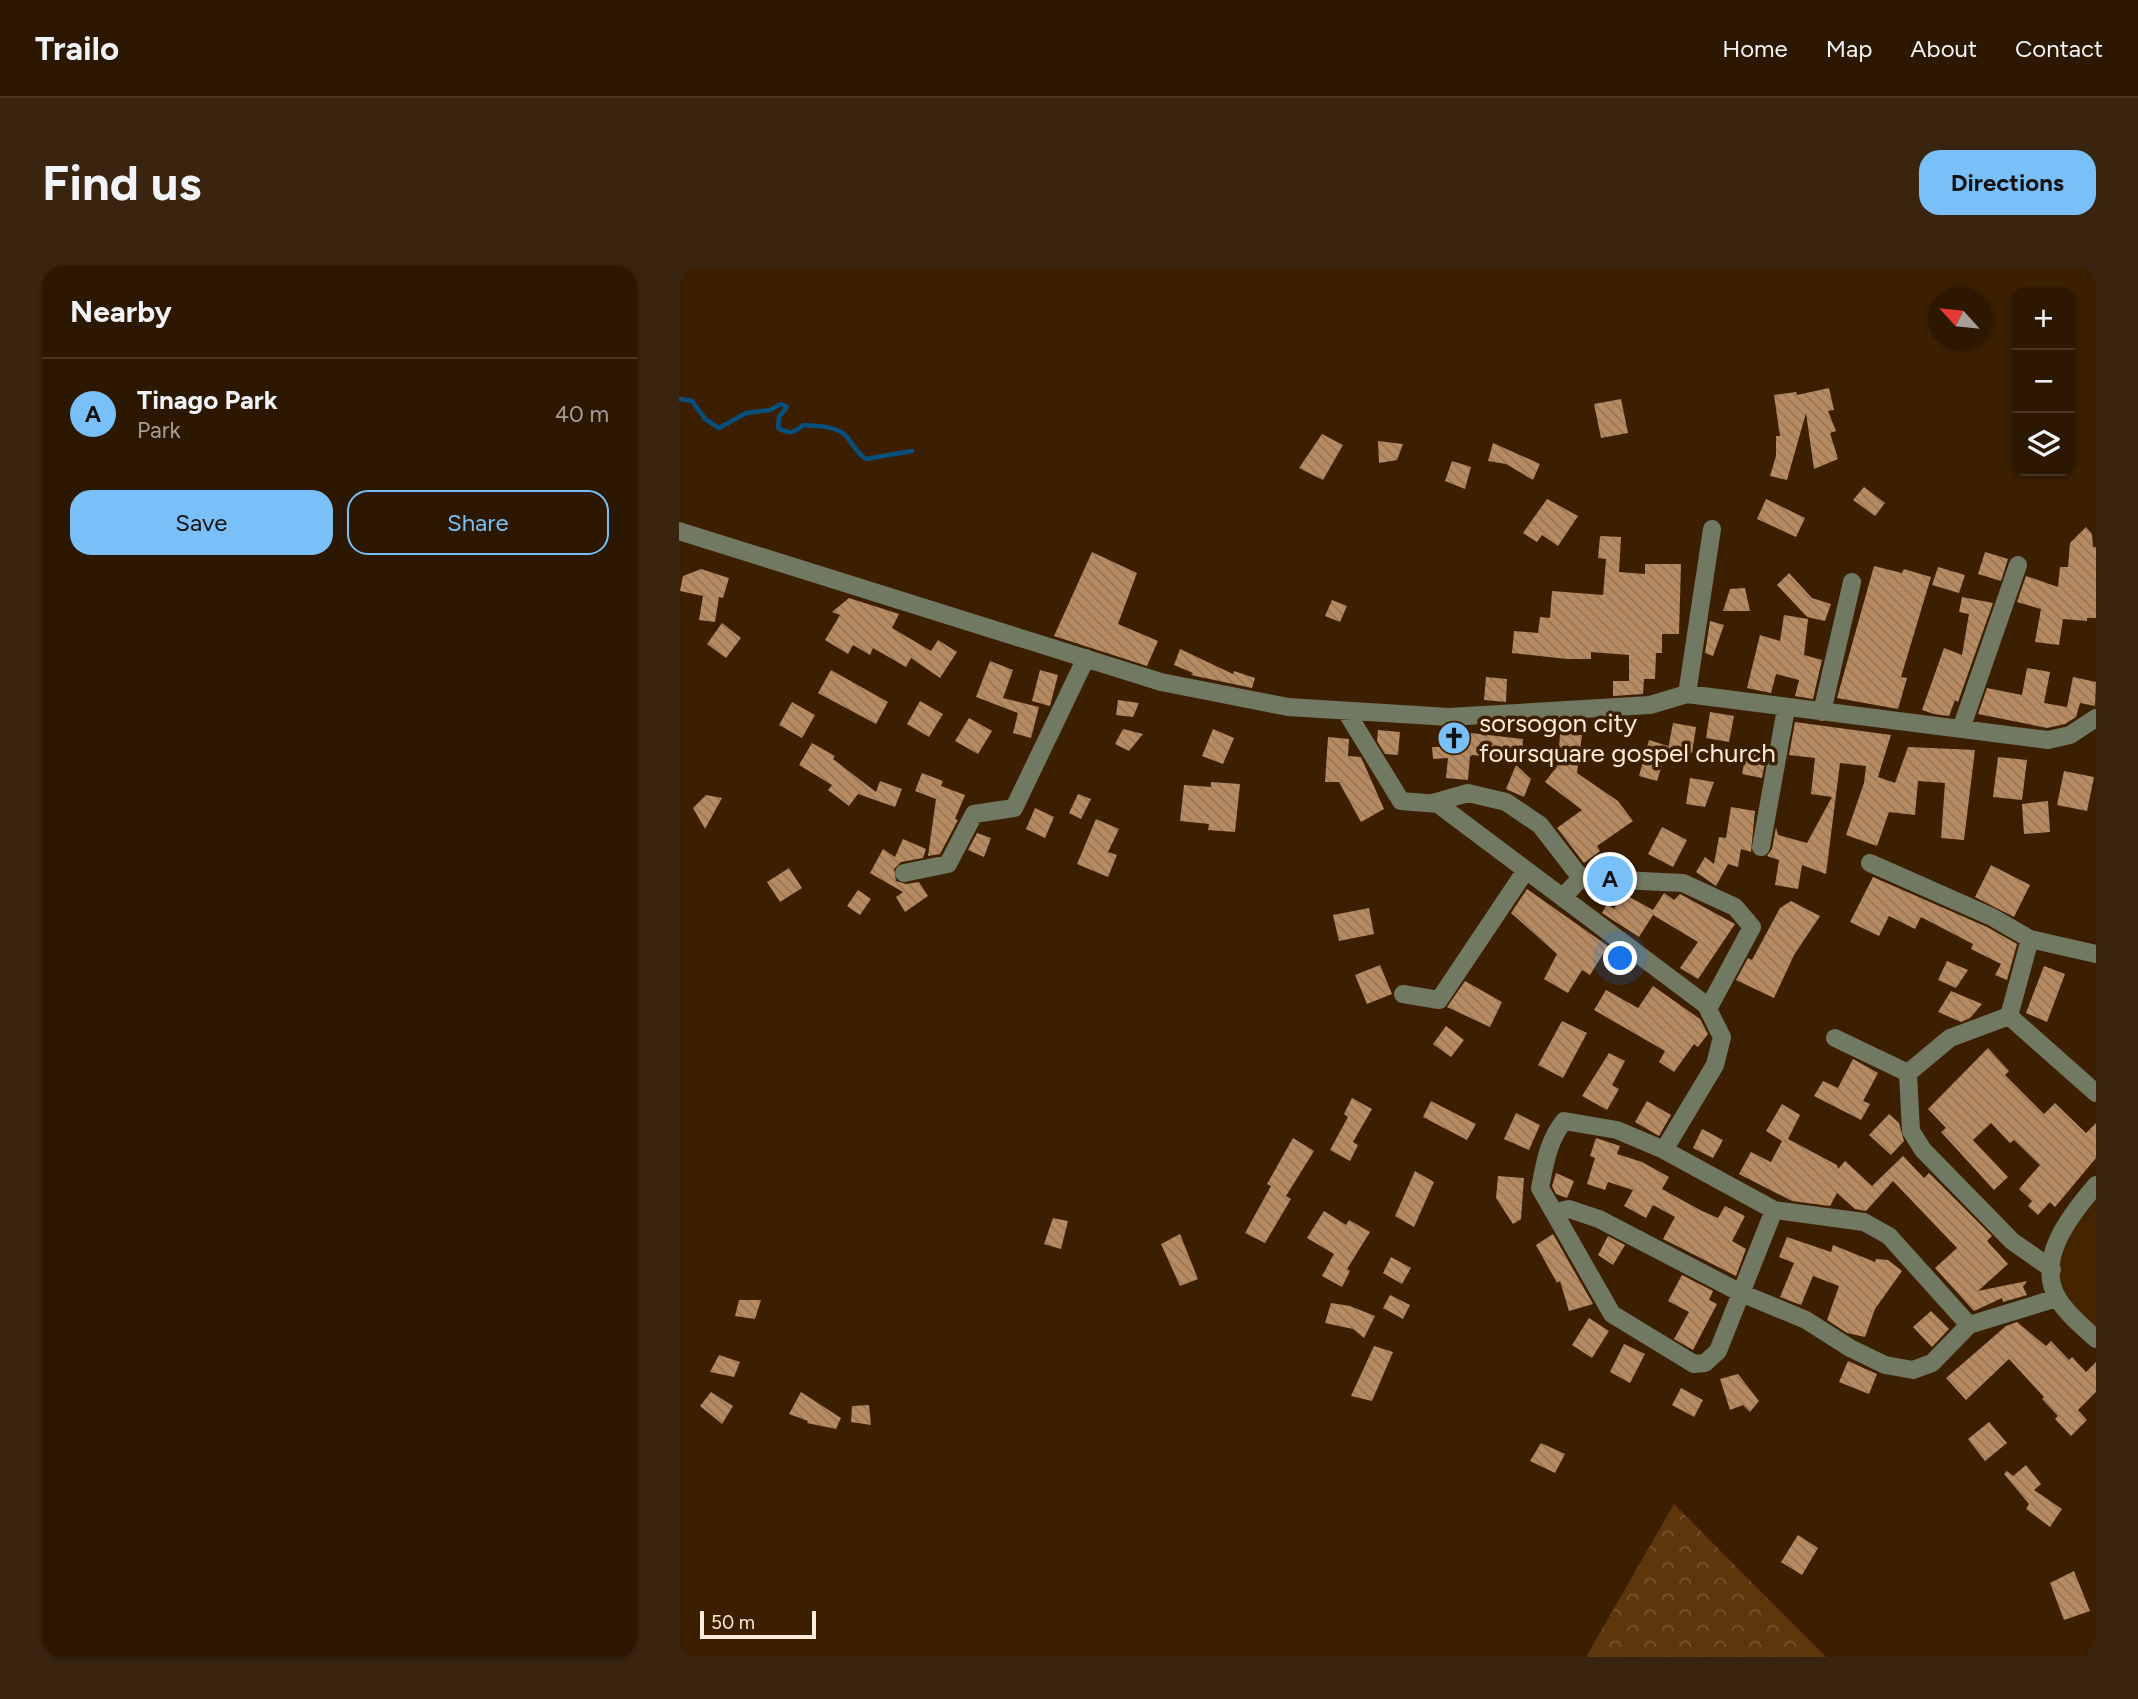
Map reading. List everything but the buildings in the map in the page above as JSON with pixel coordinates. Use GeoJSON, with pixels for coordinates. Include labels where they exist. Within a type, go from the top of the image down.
{"type":"FeatureCollection","features":[{"type":"Feature","properties":{"kind":"street"},"geometry":{"type":"LineString","coordinates":[[1687,694],[1712,528]]}},
{"type":"Feature","properties":{"kind":"street"},"geometry":{"type":"LineString","coordinates":[[679,531],[1161,682],[1288,707],[1347,713],[1463,716],[1650,705],[1687,694],[1786,709],[2047,740],[2070,735],[2096,718]]}},
{"type":"Feature","properties":{"kind":"street"},"geometry":{"type":"LineString","coordinates":[[1961,729],[2018,565]]}},
{"type":"Feature","properties":{"kind":"street"},"geometry":{"type":"LineString","coordinates":[[1822,712],[1852,582]]}},
{"type":"Feature","properties":{"kind":"street"},"geometry":{"type":"LineString","coordinates":[[904,873],[948,864],[974,814],[1014,808],[1086,658]]}},
{"type":"Feature","properties":{"kind":"street"},"geometry":{"type":"LineString","coordinates":[[1761,847],[1786,709]]}},
{"type":"Feature","properties":{"kind":"street"},"geometry":{"type":"LineString","coordinates":[[1347,713],[1401,801],[1433,803],[1468,793],[1506,802],[1540,825],[1581,878]]}},
{"type":"Feature","properties":{"kind":"street"},"geometry":{"type":"LineString","coordinates":[[1433,803],[1563,897],[1708,1009],[1721,1037],[1715,1065],[1664,1150]]}},
{"type":"Feature","properties":{"kind":"street"},"geometry":{"type":"LineString","coordinates":[[1870,863],[1992,917],[2030,939],[2096,954]]}},
{"type":"Feature","properties":{"kind":"street"},"geometry":{"type":"LineString","coordinates":[[1403,994],[1439,1000],[1526,870]]}},
{"type":"Feature","properties":{"kind":"street"},"geometry":{"type":"LineString","coordinates":[[1563,897],[1581,878],[1683,883],[1735,907],[1752,927],[1708,1009]]}},
{"type":"Feature","properties":{"kind":"street"},"geometry":{"type":"LineString","coordinates":[[2009,1016],[2030,939]]}},
{"type":"Feature","properties":{"kind":"street"},"geometry":{"type":"LineString","coordinates":[[1907,1073],[1950,1038],[2009,1016]]}},
{"type":"Feature","properties":{"kind":"street"},"geometry":{"type":"LineString","coordinates":[[2009,1016],[2096,1093]]}},
{"type":"Feature","properties":{"kind":"street"},"geometry":{"type":"LineString","coordinates":[[1835,1038],[1907,1073]]}},
{"type":"Feature","properties":{"kind":"street"},"geometry":{"type":"LineString","coordinates":[[1907,1073],[1912,1131],[1923,1150],[2012,1241],[2052,1269]]}},
{"type":"Feature","properties":{"kind":"street"},"geometry":{"type":"LineString","coordinates":[[1774,1210],[1718,1350],[1705,1363],[1694,1364],[1612,1314],[1540,1188],[1547,1153],[1555,1132],[1564,1121],[1617,1130],[1664,1150],[1774,1210],[1864,1222],[1889,1236],[1969,1325]]}},
{"type":"Feature","properties":{"kind":"street"},"geometry":{"type":"LineString","coordinates":[[2096,1185],[2067,1220],[2052,1269],[2057,1298],[2096,1339]]}},
{"type":"Feature","properties":{"kind":"street"},"geometry":{"type":"LineString","coordinates":[[1555,1212],[1569,1209],[1599,1219],[1741,1293],[1806,1320],[1850,1348],[1885,1365],[1913,1370],[1932,1363],[1969,1325],[2057,1298]]}},
{"type":"Feature","properties":{"kind":"shaded area"},"geometry":{"type":"Polygon","coordinates":[[[2096,1197],[2096,1331],[2056,1287],[2065,1242],[2096,1197]]]}},
{"type":"Feature","properties":{"kind":"green space"},"geometry":{"type":"Polygon","coordinates":[[[1674,1504],[1826,1657],[1586,1657],[1674,1504]]]}},
{"type":"Feature","properties":{"kind":"waterway"},"geometry":{"type":"LineString","coordinates":[[679,399],[692,401],[705,419],[719,428],[746,413],[770,410],[781,404],[787,407],[779,417],[778,428],[785,431],[791,432],[803,425],[833,429],[843,433],[866,459],[912,451]]}},
{"type":"Feature","properties":{"kind":"place","name":"sorsogon city foursquare gospel church"},"geometry":{"type":"Point","coordinates":[1454,738]}},
{"type":"Feature","properties":{"kind":"place","name":"Tinago Park"},"geometry":{"type":"Point","coordinates":[1610,879]}}]}
